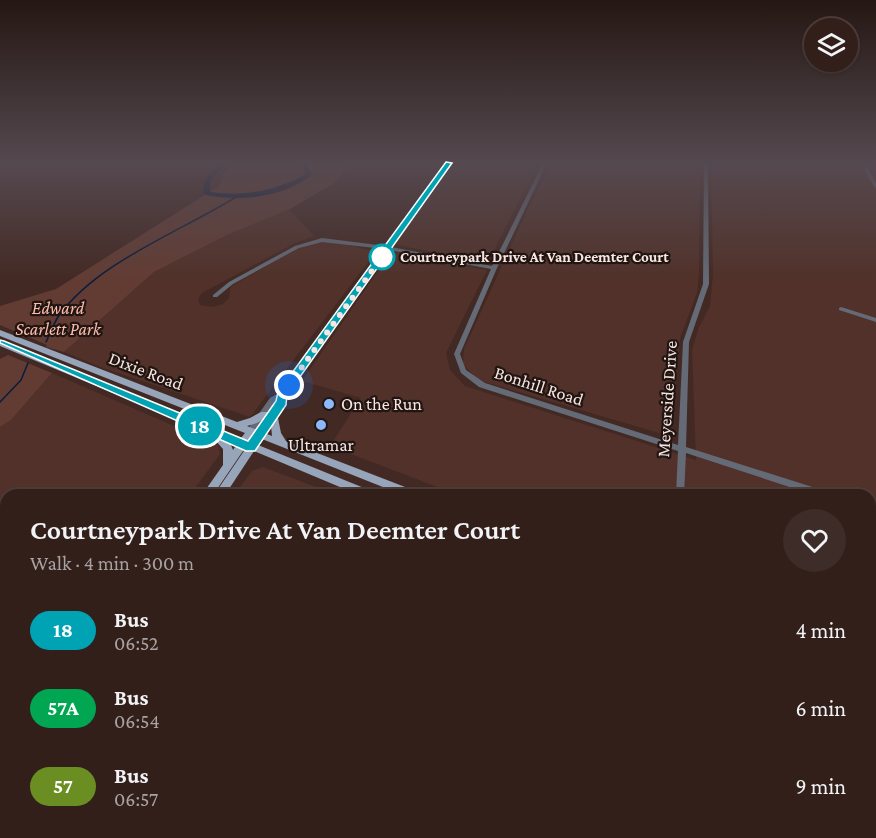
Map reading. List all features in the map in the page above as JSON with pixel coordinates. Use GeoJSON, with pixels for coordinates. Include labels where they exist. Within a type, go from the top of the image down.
{"type":"FeatureCollection","features":[{"type":"Feature","properties":{"kind":"main road","name":"Dixie Road"},"geometry":{"type":"LineString","coordinates":[[1,338],[56,355],[399,489]]}},
{"type":"Feature","properties":{"kind":"main road","name":"Dixie Road"},"geometry":{"type":"LineString","coordinates":[[1,338],[46,362],[355,489]]}},
{"type":"Feature","properties":{"kind":"main road"},"geometry":{"type":"LineString","coordinates":[[46,362],[56,355]]}},
{"type":"Feature","properties":{"kind":"main road"},"geometry":{"type":"LineString","coordinates":[[235,425],[269,415],[282,443]]}},
{"type":"Feature","properties":{"kind":"main road"},"geometry":{"type":"LineString","coordinates":[[212,430],[228,448],[225,469]]}},
{"type":"Feature","properties":{"kind":"main road"},"geometry":{"type":"LineString","coordinates":[[211,489],[256,433]]}},
{"type":"Feature","properties":{"kind":"main road"},"geometry":{"type":"LineString","coordinates":[[223,489],[239,464],[247,446]]}},
{"type":"Feature","properties":{"kind":"main road"},"geometry":{"type":"LineString","coordinates":[[239,464],[251,457],[271,455]]}},
{"type":"Feature","properties":{"kind":"street"},"geometry":{"type":"LineString","coordinates":[[256,433],[282,402],[282,394],[420,202]]}},
{"type":"Feature","properties":{"kind":"street","name":"Bonhill Road"},"geometry":{"type":"LineString","coordinates":[[525,202],[457,354],[463,371],[482,385],[806,489]]}},
{"type":"Feature","properties":{"kind":"street","name":"Meyerside Drive"},"geometry":{"type":"LineString","coordinates":[[680,489],[686,342],[706,284],[706,202]]}},
{"type":"Feature","properties":{"kind":"street"},"geometry":{"type":"LineString","coordinates":[[215,296],[235,280],[313,241],[334,240],[388,248],[494,268]]}},
{"type":"Feature","properties":{"kind":"street"},"geometry":{"type":"LineString","coordinates":[[841,309],[876,320]]}},
{"type":"Feature","properties":{"kind":"shaded area"},"geometry":{"type":"Polygon","coordinates":[[[426,202],[518,202],[489,260],[483,262],[396,243],[426,202]]]}},
{"type":"Feature","properties":{"kind":"shaded area"},"geometry":{"type":"Polygon","coordinates":[[[531,202],[700,202],[697,293],[680,338],[671,433],[666,435],[485,382],[475,377],[463,364],[464,349],[531,202]]]}},
{"type":"Feature","properties":{"kind":"shaded area"},"geometry":{"type":"Polygon","coordinates":[[[712,202],[876,202],[876,489],[442,489],[330,446],[361,398],[302,381],[389,255],[397,253],[487,270],[446,353],[450,370],[465,386],[696,460],[692,350],[699,327],[710,306],[713,273],[712,202]]]}},
{"type":"Feature","properties":{"kind":"shaded area"},"geometry":{"type":"Polygon","coordinates":[[[289,209],[314,236],[295,243],[202,293],[198,299],[200,305],[213,307],[223,304],[229,298],[230,288],[233,285],[303,246],[326,241],[376,252],[250,417],[103,368],[64,352],[154,272],[225,236],[289,209]]]}},
{"type":"Feature","properties":{"kind":"shaded area"},"geometry":{"type":"Polygon","coordinates":[[[52,373],[218,445],[220,454],[194,489],[0,489],[0,427],[11,420],[52,373]]]}},
{"type":"Feature","properties":{"kind":"shaded area"},"geometry":{"type":"Polygon","coordinates":[[[263,467],[321,489],[238,489],[252,471],[263,467]]]}},
{"type":"Feature","properties":{"kind":"green space","name":"Edward Scarlett Park"},"geometry":{"type":"Polygon","coordinates":[[[194,202],[302,202],[225,236],[154,272],[64,352],[46,347],[47,345],[0,325],[0,306],[56,289],[194,202]]]}},
{"type":"Feature","properties":{"kind":"green space"},"geometry":{"type":"Polygon","coordinates":[[[8,355],[52,373],[11,420],[0,427],[0,359],[8,355]]]}},
{"type":"Feature","properties":{"kind":"waterway"},"geometry":{"type":"LineString","coordinates":[[46,342],[58,317],[94,280],[117,264],[227,202]]}},
{"type":"Feature","properties":{"kind":"waterway"},"geometry":{"type":"LineString","coordinates":[[0,402],[21,380],[28,363]]}},
{"type":"Feature","properties":{"kind":"bus line","name":"18"},"geometry":{"type":"LineString","coordinates":[[0,343],[251,448],[282,402],[282,394],[421,202]]}},
{"type":"Feature","properties":{"kind":"place","name":"Courtneypark Drive At Van Deemter Court"},"geometry":{"type":"Point","coordinates":[382,257]}},
{"type":"Feature","properties":{"kind":"place","name":"On the Run"},"geometry":{"type":"Point","coordinates":[329,404]}},
{"type":"Feature","properties":{"kind":"place","name":"Ultramar"},"geometry":{"type":"Point","coordinates":[321,425]}},
{"type":"Feature","properties":{"kind":"route"},"geometry":{"type":"LineString","coordinates":[[289,385],[382,257]]}}]}
